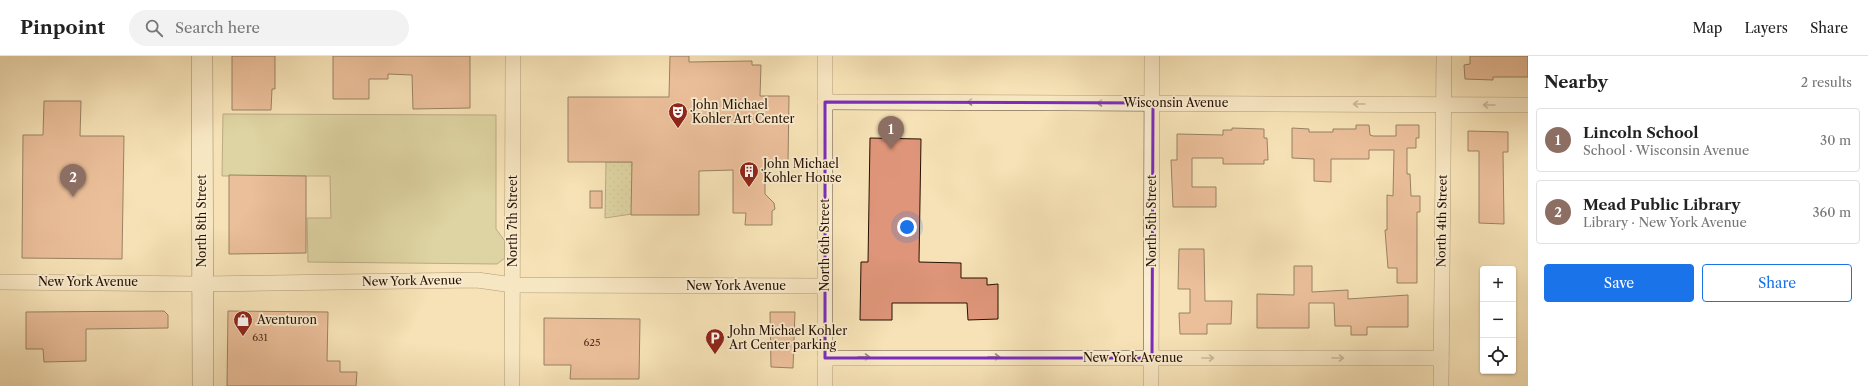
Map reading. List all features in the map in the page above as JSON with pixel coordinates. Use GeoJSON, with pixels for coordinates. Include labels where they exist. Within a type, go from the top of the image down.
{"type":"FeatureCollection","features":[{"type":"Feature","properties":{"kind":"main road","name":"North 8th Street"},"geometry":{"type":"LineString","coordinates":[[202,56],[203,386]]}},
{"type":"Feature","properties":{"kind":"street","name":"North 7th Street"},"geometry":{"type":"LineString","coordinates":[[512,386],[513,56]]}},
{"type":"Feature","properties":{"kind":"street","name":"North 6th Street"},"geometry":{"type":"LineString","coordinates":[[824,56],[825,386]]}},
{"type":"Feature","properties":{"kind":"street","name":"North 5th Street"},"geometry":{"type":"LineString","coordinates":[[1152,56],[1152,386]]}},
{"type":"Feature","properties":{"kind":"street","name":"North 4th Street"},"geometry":{"type":"LineString","coordinates":[[1441,386],[1444,56]]}},
{"type":"Feature","properties":{"kind":"street","name":"Wisconsin Avenue"},"geometry":{"type":"LineString","coordinates":[[825,102],[1528,105]]}},
{"type":"Feature","properties":{"kind":"street","name":"New York Avenue"},"geometry":{"type":"LineString","coordinates":[[0,282],[202,284],[477,280],[513,285],[824,286]]}},
{"type":"Feature","properties":{"kind":"street","name":"New York Avenue"},"geometry":{"type":"LineString","coordinates":[[825,358],[1441,358]]}},
{"type":"Feature","properties":{"kind":"highlighted area"},"geometry":{"type":"Polygon","coordinates":[[[825,102],[1153,103],[1152,358],[825,358],[825,102]]]}},
{"type":"Feature","properties":{"kind":"green space"},"geometry":{"type":"Polygon","coordinates":[[[223,114],[496,115],[496,229],[505,241],[505,258],[497,264],[308,262],[307,218],[331,218],[330,176],[222,176],[223,114]]]}},
{"type":"Feature","properties":{"kind":"green space"},"geometry":{"type":"Polygon","coordinates":[[[606,162],[632,162],[632,214],[605,218],[606,162]]]}},
{"type":"Feature","properties":{"kind":"building"},"geometry":{"type":"Polygon","coordinates":[[[232,56],[275,56],[275,89],[272,89],[271,110],[232,110],[232,56]]]}},
{"type":"Feature","properties":{"kind":"building"},"geometry":{"type":"Polygon","coordinates":[[[333,56],[470,56],[470,108],[413,109],[412,75],[388,74],[388,79],[369,79],[369,99],[333,99],[333,56]]]}},
{"type":"Feature","properties":{"kind":"building","name":"John Michael Kohler Art Center"},"geometry":{"type":"Polygon","coordinates":[[[670,56],[689,56],[689,62],[752,61],[752,65],[761,65],[760,96],[789,96],[788,162],[765,163],[765,194],[774,203],[775,209],[772,211],[772,225],[745,225],[746,213],[733,213],[733,170],[699,171],[699,215],[631,215],[632,162],[568,162],[568,97],[669,97],[670,56]]]}},
{"type":"Feature","properties":{"kind":"building"},"geometry":{"type":"Polygon","coordinates":[[[1470,56],[1528,56],[1528,77],[1493,77],[1493,80],[1465,79],[1464,65],[1470,64],[1470,56]]]}},
{"type":"Feature","properties":{"kind":"building"},"geometry":{"type":"Polygon","coordinates":[[[44,101],[81,101],[80,136],[124,136],[122,259],[22,258],[23,135],[43,135],[44,101]]]}},
{"type":"Feature","properties":{"kind":"building"},"geometry":{"type":"Polygon","coordinates":[[[1356,125],[1369,125],[1370,135],[1373,136],[1396,136],[1396,125],[1419,125],[1419,138],[1416,138],[1416,148],[1407,148],[1407,174],[1410,174],[1411,196],[1420,196],[1420,212],[1417,212],[1417,283],[1397,283],[1397,268],[1388,268],[1385,230],[1387,230],[1387,195],[1393,196],[1394,150],[1369,150],[1369,159],[1331,159],[1331,182],[1314,181],[1314,159],[1292,158],[1292,128],[1309,129],[1309,132],[1333,132],[1333,129],[1356,129],[1356,125]]]}},
{"type":"Feature","properties":{"kind":"building"},"geometry":{"type":"Polygon","coordinates":[[[1232,128],[1264,129],[1264,138],[1267,138],[1268,160],[1264,160],[1264,164],[1223,164],[1223,158],[1192,158],[1192,187],[1216,187],[1216,207],[1173,207],[1171,160],[1177,160],[1177,134],[1223,135],[1223,130],[1232,130],[1232,128]]]}},
{"type":"Feature","properties":{"kind":"building"},"geometry":{"type":"Polygon","coordinates":[[[1468,131],[1508,132],[1508,152],[1503,152],[1504,224],[1479,223],[1479,151],[1468,151],[1468,131]]]}},
{"type":"Feature","properties":{"kind":"building"},"geometry":{"type":"Polygon","coordinates":[[[870,138],[921,139],[919,262],[961,263],[961,278],[987,278],[987,285],[998,284],[998,319],[968,320],[967,303],[892,303],[892,320],[860,320],[861,262],[868,262],[870,138]]]}},
{"type":"Feature","properties":{"kind":"building"},"geometry":{"type":"Polygon","coordinates":[[[229,175],[306,176],[306,253],[229,254],[229,175]]]}},
{"type":"Feature","properties":{"kind":"building"},"geometry":{"type":"Polygon","coordinates":[[[590,191],[602,191],[602,208],[590,208],[590,191]]]}},
{"type":"Feature","properties":{"kind":"building"},"geometry":{"type":"Polygon","coordinates":[[[1179,249],[1204,249],[1205,301],[1232,301],[1231,324],[1207,324],[1207,334],[1180,334],[1179,313],[1190,313],[1190,289],[1178,289],[1179,249]]]}},
{"type":"Feature","properties":{"kind":"building"},"geometry":{"type":"Polygon","coordinates":[[[1294,266],[1312,266],[1312,292],[1348,290],[1348,299],[1408,295],[1408,327],[1367,327],[1367,335],[1351,335],[1351,326],[1335,326],[1334,303],[1309,303],[1309,328],[1257,328],[1257,294],[1294,295],[1294,266]]]}},
{"type":"Feature","properties":{"kind":"building"},"geometry":{"type":"Polygon","coordinates":[[[164,311],[168,315],[168,328],[86,329],[86,361],[44,362],[43,349],[26,349],[26,312],[164,311]]]}},
{"type":"Feature","properties":{"kind":"building"},"geometry":{"type":"Polygon","coordinates":[[[228,311],[328,312],[327,361],[340,361],[340,372],[357,372],[356,386],[227,386],[228,311]]]}},
{"type":"Feature","properties":{"kind":"building"},"geometry":{"type":"Polygon","coordinates":[[[770,312],[795,312],[793,368],[771,367],[770,312]]]}},
{"type":"Feature","properties":{"kind":"building"},"geometry":{"type":"Polygon","coordinates":[[[544,318],[640,319],[639,379],[570,379],[571,365],[544,365],[544,318]]]}},
{"type":"Feature","properties":{"kind":"place","name":"John Michael Kohler Art Center"},"geometry":{"type":"Point","coordinates":[678,129]}},
{"type":"Feature","properties":{"kind":"place","name":"Lincoln School"},"geometry":{"type":"Point","coordinates":[891,149]}},
{"type":"Feature","properties":{"kind":"place","name":"John Michael Kohler House"},"geometry":{"type":"Point","coordinates":[749,188]}},
{"type":"Feature","properties":{"kind":"place","name":"Mead Public Library"},"geometry":{"type":"Point","coordinates":[73,197]}},
{"type":"Feature","properties":{"kind":"place","name":"Aventuron"},"geometry":{"type":"Point","coordinates":[243,337]}},
{"type":"Feature","properties":{"kind":"place","name":"John Michael Kohler Art Center parking"},"geometry":{"type":"Point","coordinates":[715,355]}}]}
